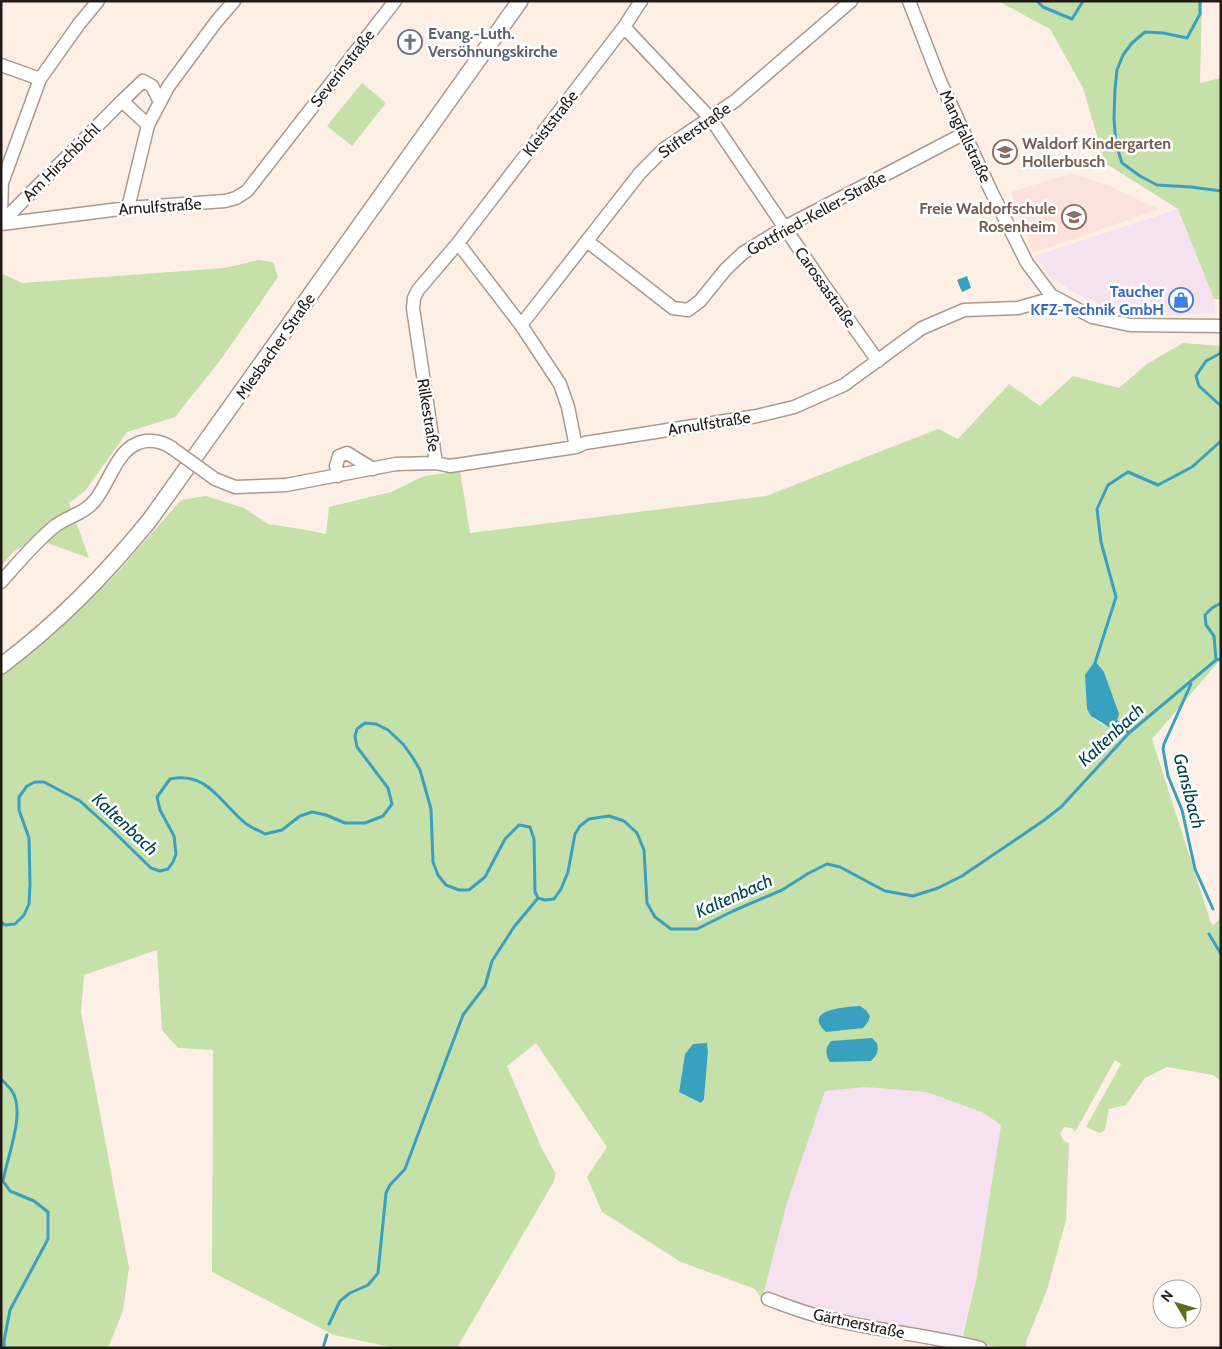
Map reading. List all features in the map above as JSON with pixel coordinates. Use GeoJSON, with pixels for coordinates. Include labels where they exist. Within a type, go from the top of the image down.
{"type":"FeatureCollection","features":[{"type":"Feature","properties":{"kind":"main road","name":"Miesbacher Straße"},"geometry":{"type":"LineString","coordinates":[[1,666],[32,643],[74,605],[114,564],[149,521],[520,1]]}},
{"type":"Feature","properties":{"kind":"street"},"geometry":{"type":"LineString","coordinates":[[1,213],[2,183],[40,79],[79,24],[98,1]]}},
{"type":"Feature","properties":{"kind":"street"},"geometry":{"type":"LineString","coordinates":[[128,208],[148,125],[173,80],[234,1]]}},
{"type":"Feature","properties":{"kind":"street","name":"Severinstraße"},"geometry":{"type":"LineString","coordinates":[[290,136],[395,1]]}},
{"type":"Feature","properties":{"kind":"street","name":"Kleiststraße"},"geometry":{"type":"LineString","coordinates":[[458,243],[624,27],[641,1]]}},
{"type":"Feature","properties":{"kind":"street","name":"Mangfallstraße"},"geometry":{"type":"LineString","coordinates":[[909,1],[940,81],[964,134],[1027,263],[1051,295],[1092,317],[1130,325],[1214,326]]}},
{"type":"Feature","properties":{"kind":"street","name":"Stifterstraße"},"geometry":{"type":"LineString","coordinates":[[521,326],[640,173],[654,158],[664,149],[735,101],[842,4]]}},
{"type":"Feature","properties":{"kind":"street","name":"Carossastraße"},"geometry":{"type":"LineString","coordinates":[[624,27],[711,119],[823,284],[878,360]]}},
{"type":"Feature","properties":{"kind":"street"},"geometry":{"type":"LineString","coordinates":[[1,65],[40,79]]}},
{"type":"Feature","properties":{"kind":"street","name":"Am Hirschbichl"},"geometry":{"type":"LineString","coordinates":[[1,224],[143,81],[152,86],[160,102]]}},
{"type":"Feature","properties":{"kind":"street"},"geometry":{"type":"LineString","coordinates":[[122,101],[148,125]]}},
{"type":"Feature","properties":{"kind":"street","name":"Gottfried-Keller-Straße"},"geometry":{"type":"LineString","coordinates":[[588,240],[673,308],[688,310],[700,301],[726,269],[743,253],[785,227],[964,134]]}},
{"type":"Feature","properties":{"kind":"street","name":"Arnulfstraße"},"geometry":{"type":"LineString","coordinates":[[1,224],[128,208],[225,201],[236,198],[247,191],[290,136]]}},
{"type":"Feature","properties":{"kind":"street"},"geometry":{"type":"LineString","coordinates":[[458,243],[521,326],[560,384],[568,408],[576,447]]}},
{"type":"Feature","properties":{"kind":"street","name":"Rilkestraße"},"geometry":{"type":"LineString","coordinates":[[458,243],[418,290],[414,298],[413,308],[436,463],[450,466],[576,447]]}},
{"type":"Feature","properties":{"kind":"street","name":"Arnulfstraße"},"geometry":{"type":"LineString","coordinates":[[576,447],[585,443],[757,416],[794,407],[844,385],[922,328],[964,310],[1018,308],[1046,300],[1051,295]]}},
{"type":"Feature","properties":{"kind":"street"},"geometry":{"type":"LineString","coordinates":[[1,582],[55,526],[80,513],[95,500],[120,458],[129,448],[136,444],[154,440],[167,445],[215,480],[235,487],[286,485],[396,464],[436,463]]}},
{"type":"Feature","properties":{"kind":"street"},"geometry":{"type":"LineString","coordinates":[[338,476],[336,466],[339,456],[347,453],[373,468]]}},
{"type":"Feature","properties":{"kind":"street","name":"Gärtnerstraße"},"geometry":{"type":"LineString","coordinates":[[768,1299],[811,1314],[836,1320],[959,1342],[980,1348]]}},
{"type":"Feature","properties":{"kind":"shaded area"},"geometry":{"type":"Polygon","coordinates":[[[1072,173],[1114,188],[1159,209],[1033,253],[1011,192],[1072,173]]]}},
{"type":"Feature","properties":{"kind":"shaded area"},"geometry":{"type":"Polygon","coordinates":[[[1178,209],[1214,299],[1215,312],[1171,316],[1110,309],[1073,292],[1049,275],[1035,256],[1178,209]]]}},
{"type":"Feature","properties":{"kind":"shaded area"},"geometry":{"type":"Polygon","coordinates":[[[865,1087],[926,1092],[982,1112],[1001,1125],[977,1276],[959,1346],[811,1317],[762,1299],[787,1203],[825,1091],[865,1087]]]}},
{"type":"Feature","properties":{"kind":"green space"},"geometry":{"type":"Polygon","coordinates":[[[998,1],[1202,1],[1200,83],[1221,78],[1221,299],[1214,299],[1178,209],[1105,163],[1083,88],[1050,29],[998,1]]]}},
{"type":"Feature","properties":{"kind":"green space"},"geometry":{"type":"Polygon","coordinates":[[[362,83],[386,103],[352,146],[327,126],[362,83]]]}},
{"type":"Feature","properties":{"kind":"green space"},"geometry":{"type":"Polygon","coordinates":[[[258,260],[273,262],[278,277],[222,358],[175,417],[127,432],[85,491],[69,503],[89,558],[36,539],[14,551],[1,566],[1,273],[22,283],[225,268],[258,260]]]}},
{"type":"Feature","properties":{"kind":"green space"},"geometry":{"type":"Polygon","coordinates":[[[1183,343],[1221,346],[1221,659],[1152,739],[1211,923],[1214,925],[1221,917],[1221,1081],[1213,1075],[1167,1067],[1145,1078],[1126,1105],[1109,1109],[1105,1130],[1100,1133],[1086,1127],[1121,1064],[1115,1060],[1075,1132],[1072,1128],[1064,1127],[1060,1134],[1064,1141],[1069,1143],[1066,1220],[1047,1290],[1026,1342],[1026,1348],[985,1345],[963,1335],[977,1276],[1001,1125],[982,1112],[926,1092],[865,1087],[825,1091],[787,1203],[762,1299],[755,1289],[681,1262],[602,1212],[587,1177],[607,1147],[536,1043],[507,1066],[542,1149],[556,1174],[553,1183],[457,1348],[395,1348],[334,1335],[212,1272],[213,1050],[178,1048],[162,1030],[157,950],[84,975],[81,1012],[129,1268],[123,1311],[108,1348],[1,1348],[1,677],[50,638],[117,573],[181,500],[206,496],[244,508],[268,524],[326,534],[329,507],[391,492],[424,476],[460,471],[470,533],[766,496],[938,429],[958,439],[1009,384],[1040,406],[1073,376],[1119,388],[1147,364],[1183,343]],[[1104,672],[1091,716],[1103,725],[1113,725],[1118,719],[1104,672]],[[707,1043],[685,1054],[679,1091],[701,1103],[704,1099],[707,1043]]]}},
{"type":"Feature","properties":{"kind":"water"},"geometry":{"type":"Polygon","coordinates":[[[967,276],[971,288],[962,292],[957,280],[967,276]]]}},
{"type":"Feature","properties":{"kind":"water"},"geometry":{"type":"Polygon","coordinates":[[[1095,661],[1104,672],[1119,714],[1116,722],[1109,727],[1091,716],[1087,709],[1085,675],[1095,661]]]}},
{"type":"Feature","properties":{"kind":"water"},"geometry":{"type":"Polygon","coordinates":[[[860,1006],[870,1016],[863,1028],[826,1032],[820,1024],[819,1018],[822,1014],[846,1007],[860,1006]]]}},
{"type":"Feature","properties":{"kind":"water"},"geometry":{"type":"Polygon","coordinates":[[[872,1038],[877,1043],[878,1051],[871,1061],[830,1062],[828,1059],[827,1049],[831,1041],[872,1038]]]}},
{"type":"Feature","properties":{"kind":"water"},"geometry":{"type":"Polygon","coordinates":[[[707,1043],[704,1099],[701,1103],[679,1092],[685,1054],[693,1044],[707,1043]]]}},
{"type":"Feature","properties":{"kind":"waterway","name":"Kaltenbach"},"geometry":{"type":"LineString","coordinates":[[1037,1],[1043,7],[1072,19],[1083,1]]}},
{"type":"Feature","properties":{"kind":"waterway","name":"Kaltenbach"},"geometry":{"type":"LineString","coordinates":[[1200,1],[1200,14],[1187,38],[1163,33],[1145,32],[1132,43],[1123,55],[1117,70],[1115,89],[1114,119],[1116,144],[1122,163],[1157,185],[1221,191]]}},
{"type":"Feature","properties":{"kind":"waterway"},"geometry":{"type":"LineString","coordinates":[[1221,353],[1206,361],[1196,376],[1199,386],[1221,406]]}},
{"type":"Feature","properties":{"kind":"waterway"},"geometry":{"type":"LineString","coordinates":[[1095,663],[1116,597],[1101,542],[1097,509],[1108,485],[1128,472],[1158,485],[1192,467],[1221,441]]}},
{"type":"Feature","properties":{"kind":"waterway"},"geometry":{"type":"LineString","coordinates":[[1216,660],[1214,636],[1206,625],[1205,615],[1221,603]]}},
{"type":"Feature","properties":{"kind":"waterway","name":"Kaltenbach"},"geometry":{"type":"LineString","coordinates":[[1,922],[5,925],[15,924],[24,915],[29,904],[29,838],[19,810],[19,797],[27,786],[35,782],[44,782],[80,801],[151,868],[160,871],[168,869],[176,854],[174,836],[160,810],[157,797],[170,779],[183,778],[203,784],[220,797],[246,824],[265,834],[282,830],[300,816],[312,812],[326,815],[345,823],[365,823],[383,816],[392,804],[388,788],[357,747],[355,736],[357,729],[365,723],[376,724],[388,730],[403,744],[420,770],[431,809],[433,862],[438,875],[446,885],[459,890],[469,890],[485,877],[505,839],[519,825],[530,827],[534,839],[535,892],[538,898],[545,900],[554,899],[561,889],[568,872],[575,834],[580,826],[589,819],[609,816],[624,821],[637,833],[644,850],[647,903],[655,917],[671,929],[697,929],[782,890],[827,864],[840,867],[885,891],[913,896],[938,888],[962,876],[1043,821],[1061,807],[1129,733],[1216,660],[1221,659]]}},
{"type":"Feature","properties":{"kind":"waterway","name":"Ganslbach"},"geometry":{"type":"LineString","coordinates":[[1191,684],[1163,749],[1168,776],[1182,810],[1195,869],[1213,909]]}},
{"type":"Feature","properties":{"kind":"waterway"},"geometry":{"type":"LineString","coordinates":[[1115,720],[1129,733]]}},
{"type":"Feature","properties":{"kind":"waterway"},"geometry":{"type":"LineString","coordinates":[[329,1324],[340,1301],[350,1293],[368,1285],[378,1273],[386,1193],[390,1185],[405,1169],[463,1015],[485,986],[492,961],[514,927],[538,898]]}},
{"type":"Feature","properties":{"kind":"waterway","name":"Ganslbach"},"geometry":{"type":"LineString","coordinates":[[1209,934],[1221,954]]}},
{"type":"Feature","properties":{"kind":"waterway","name":"Kaltenbach"},"geometry":{"type":"LineString","coordinates":[[1,1079],[12,1091],[16,1100],[17,1111],[14,1135],[3,1181],[10,1191],[34,1201],[48,1212],[48,1239],[10,1310],[4,1348]]}},
{"type":"Feature","properties":{"kind":"waterway"},"geometry":{"type":"LineString","coordinates":[[323,1348],[327,1335]]}},
{"type":"Feature","properties":{"kind":"place","name":"Evang.-Luth. Versöhnungskirche"},"geometry":{"type":"Point","coordinates":[410,42]}},
{"type":"Feature","properties":{"kind":"place","name":"Waldorf Kindergarten Hollerbusch"},"geometry":{"type":"Point","coordinates":[1005,152]}},
{"type":"Feature","properties":{"kind":"place","name":"Freie Waldorfschule Rosenheim"},"geometry":{"type":"Point","coordinates":[1074,217]}},
{"type":"Feature","properties":{"kind":"place","name":"Taucher KFZ-Technik GmbH"},"geometry":{"type":"Point","coordinates":[1181,300]}}]}
